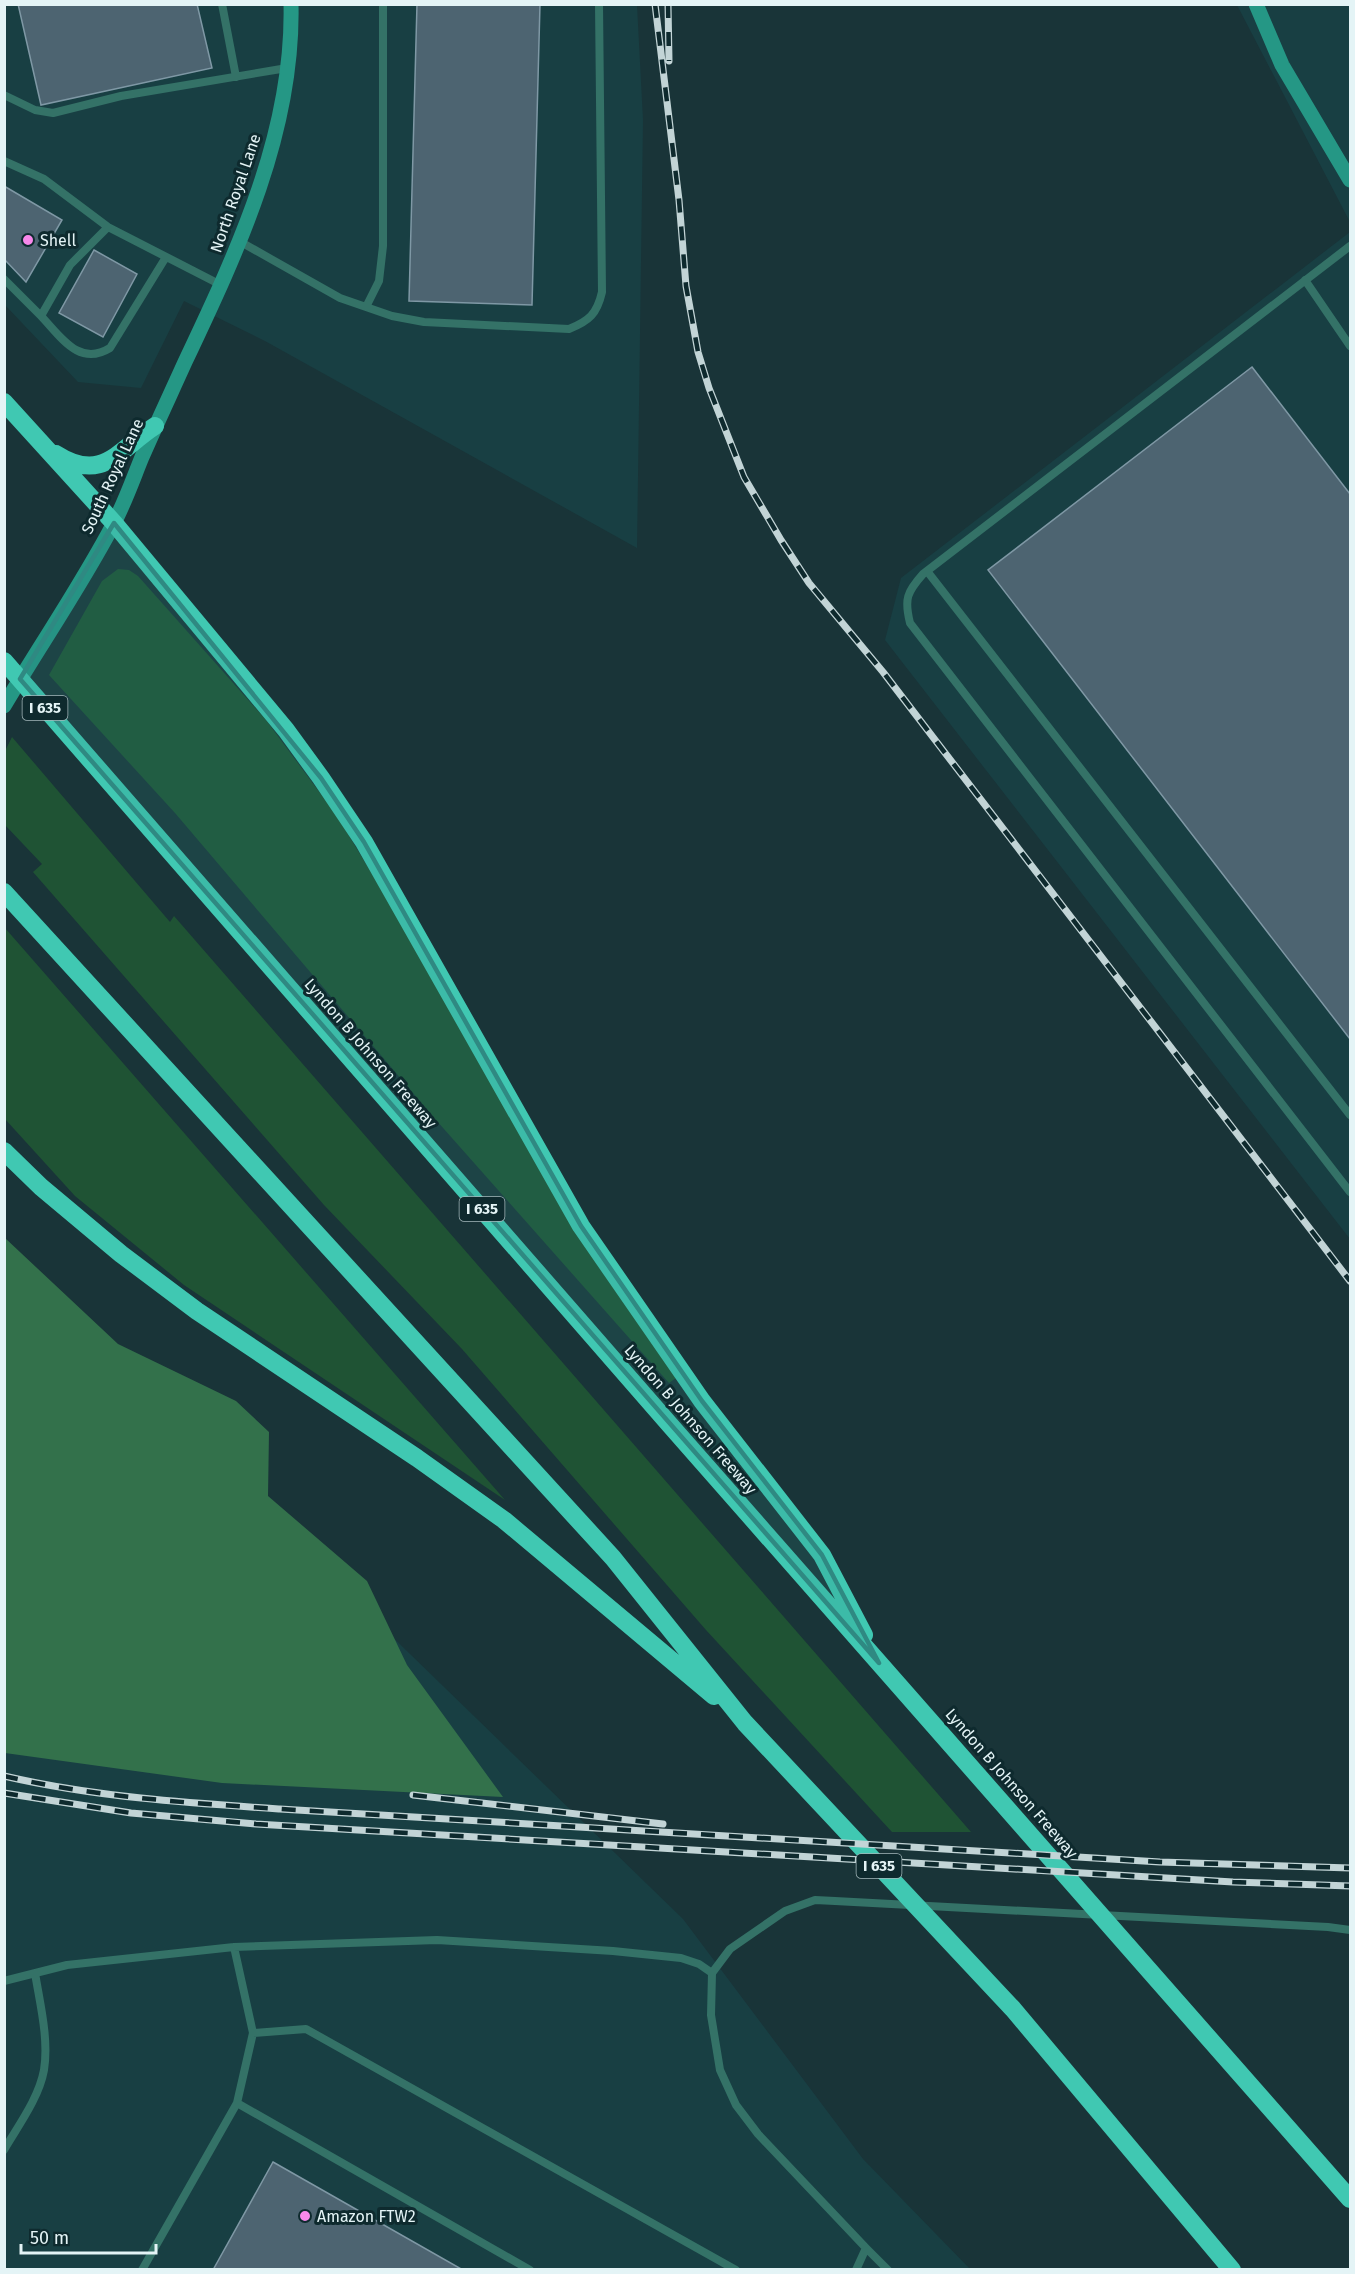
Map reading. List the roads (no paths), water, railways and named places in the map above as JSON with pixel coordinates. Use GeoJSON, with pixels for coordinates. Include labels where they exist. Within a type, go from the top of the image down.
{"type":"FeatureCollection","features":[{"type":"Feature","properties":{"kind":"highway"},"geometry":{"type":"LineString","coordinates":[[4,402],[114,523],[286,730],[321,778],[364,842],[581,1226],[702,1401],[822,1555],[879,1663]]}},
{"type":"Feature","properties":{"kind":"highway"},"geometry":{"type":"LineString","coordinates":[[44,447],[74,464],[89,466],[112,461],[155,426]]}},
{"type":"Feature","properties":{"kind":"highway","name":"Lyndon B Johnson Freeway"},"geometry":{"type":"LineString","coordinates":[[4,661],[1350,2199]]}},
{"type":"Feature","properties":{"kind":"highway","name":"I 635"},"geometry":{"type":"LineString","coordinates":[[4,892],[614,1558],[745,1723],[1013,2009],[1232,2270]]}},
{"type":"Feature","properties":{"kind":"highway"},"geometry":{"type":"LineString","coordinates":[[4,1151],[41,1187],[121,1254],[197,1311],[417,1458],[504,1520],[745,1723]]}},
{"type":"Feature","properties":{"kind":"main road","name":"North Royal Lane"},"geometry":{"type":"LineString","coordinates":[[221,285],[260,187],[275,134],[287,68],[291,4]]}},
{"type":"Feature","properties":{"kind":"main road"},"geometry":{"type":"LineString","coordinates":[[1256,4],[1282,65],[1350,180]]}},
{"type":"Feature","properties":{"kind":"main road","name":"South Royal Lane"},"geometry":{"type":"LineString","coordinates":[[4,706],[114,523],[155,426],[221,285]]}},
{"type":"Feature","properties":{"kind":"lane"},"geometry":{"type":"LineString","coordinates":[[222,4],[236,78]]}},
{"type":"Feature","properties":{"kind":"lane"},"geometry":{"type":"LineString","coordinates":[[366,307],[379,281],[383,246],[383,4]]}},
{"type":"Feature","properties":{"kind":"lane"},"geometry":{"type":"LineString","coordinates":[[239,241],[340,298],[392,316],[424,322],[569,329],[586,322],[599,306],[602,292],[599,4]]}},
{"type":"Feature","properties":{"kind":"lane"},"geometry":{"type":"LineString","coordinates":[[4,95],[35,110],[53,112],[121,96],[287,68]]}},
{"type":"Feature","properties":{"kind":"lane"},"geometry":{"type":"LineString","coordinates":[[4,161],[44,179],[108,227],[221,285]]}},
{"type":"Feature","properties":{"kind":"lane"},"geometry":{"type":"LineString","coordinates":[[41,316],[70,265],[108,227]]}},
{"type":"Feature","properties":{"kind":"lane"},"geometry":{"type":"LineString","coordinates":[[1350,246],[927,571],[911,588],[905,604],[910,622],[1350,1192]]}},
{"type":"Feature","properties":{"kind":"lane"},"geometry":{"type":"LineString","coordinates":[[4,279],[70,347],[85,355],[99,355],[110,348],[166,257]]}},
{"type":"Feature","properties":{"kind":"lane"},"geometry":{"type":"LineString","coordinates":[[1305,280],[1350,346]]}},
{"type":"Feature","properties":{"kind":"lane"},"geometry":{"type":"LineString","coordinates":[[927,571],[1350,1115]]}},
{"type":"Feature","properties":{"kind":"lane"},"geometry":{"type":"LineString","coordinates":[[888,2270],[758,2133],[736,2105],[720,2070],[711,2015],[712,1973],[730,1949],[785,1911],[815,1900],[1350,1930]]}},
{"type":"Feature","properties":{"kind":"lane"},"geometry":{"type":"LineString","coordinates":[[4,1981],[67,1965],[234,1947],[437,1940],[613,1951],[681,1958],[699,1964],[712,1973]]}},
{"type":"Feature","properties":{"kind":"lane"},"geometry":{"type":"LineString","coordinates":[[142,2270],[237,2103],[253,2034],[234,1947]]}},
{"type":"Feature","properties":{"kind":"lane"},"geometry":{"type":"LineString","coordinates":[[4,2150],[38,2090],[44,2071],[42,2023],[36,1973]]}},
{"type":"Feature","properties":{"kind":"lane"},"geometry":{"type":"LineString","coordinates":[[253,2034],[306,2029],[736,2270]]}},
{"type":"Feature","properties":{"kind":"lane"},"geometry":{"type":"LineString","coordinates":[[237,2103],[530,2270]]}},
{"type":"Feature","properties":{"kind":"lane"},"geometry":{"type":"LineString","coordinates":[[856,2270],[866,2248]]}},
{"type":"Feature","properties":{"kind":"railway"},"geometry":{"type":"LineString","coordinates":[[655,4],[679,200],[686,286],[698,352],[709,388],[744,477],[809,583],[883,672],[1350,1281]]}},
{"type":"Feature","properties":{"kind":"railway"},"geometry":{"type":"LineString","coordinates":[[668,4],[669,61]]}},
{"type":"Feature","properties":{"kind":"railway"},"geometry":{"type":"LineString","coordinates":[[4,1776],[107,1794],[245,1807],[1160,1862],[1350,1868]]}},
{"type":"Feature","properties":{"kind":"railway"},"geometry":{"type":"LineString","coordinates":[[4,1793],[131,1813],[256,1824],[1233,1882],[1350,1886]]}},
{"type":"Feature","properties":{"kind":"railway"},"geometry":{"type":"LineString","coordinates":[[413,1795],[663,1824]]}},
{"type":"Feature","properties":{"kind":"place","name":"Shell"},"geometry":{"type":"Point","coordinates":[28,240]}},
{"type":"Feature","properties":{"kind":"place","name":"Amazon FTW2"},"geometry":{"type":"Point","coordinates":[305,2216]}}]}
